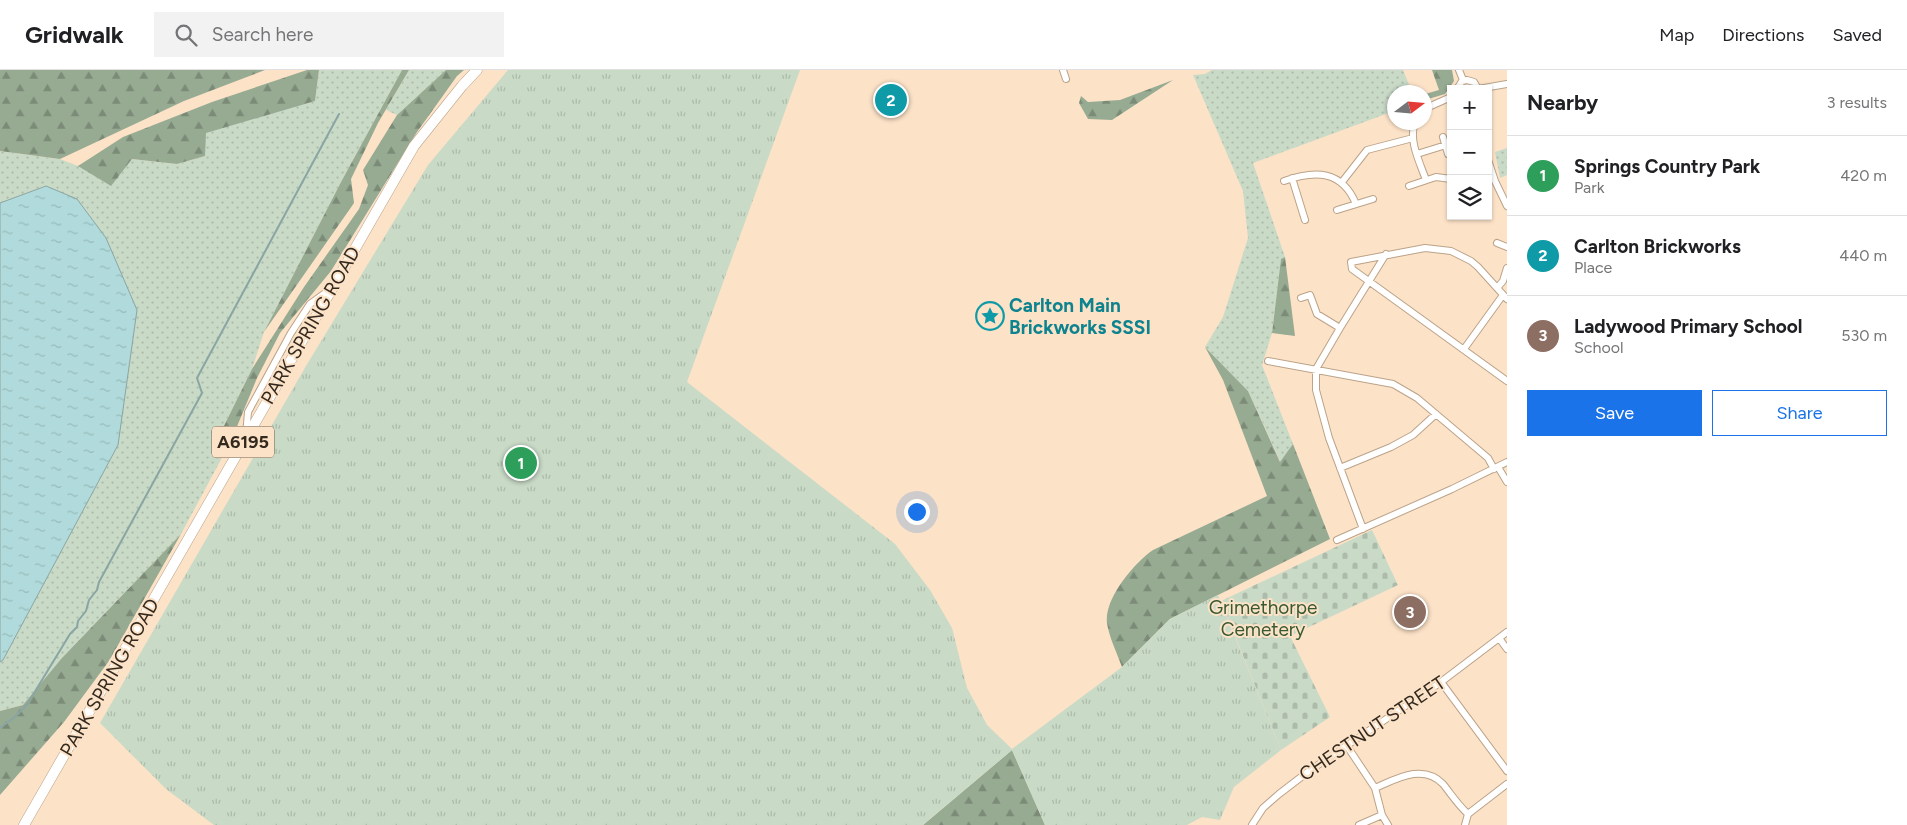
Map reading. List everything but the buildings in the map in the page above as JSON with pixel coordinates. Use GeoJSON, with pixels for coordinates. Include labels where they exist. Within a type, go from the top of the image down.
{"type":"FeatureCollection","features":[{"type":"Feature","properties":{"kind":"main road","name":"PARK SPRING ROAD"},"geometry":{"type":"LineString","coordinates":[[24,825],[414,146],[477,70]]}},
{"type":"Feature","properties":{"kind":"street"},"geometry":{"type":"LineString","coordinates":[[1063,70],[1066,79]]}},
{"type":"Feature","properties":{"kind":"street"},"geometry":{"type":"LineString","coordinates":[[1459,70],[1463,80]]}},
{"type":"Feature","properties":{"kind":"street"},"geometry":{"type":"LineString","coordinates":[[1463,80],[1474,82],[1476,85]]}},
{"type":"Feature","properties":{"kind":"street"},"geometry":{"type":"LineString","coordinates":[[1459,85],[1463,80]]}},
{"type":"Feature","properties":{"kind":"street"},"geometry":{"type":"LineString","coordinates":[[1492,87],[1507,84]]}},
{"type":"Feature","properties":{"kind":"street"},"geometry":{"type":"LineString","coordinates":[[1432,105],[1447,99]]}},
{"type":"Feature","properties":{"kind":"street"},"geometry":{"type":"LineString","coordinates":[[1413,130],[1413,138],[1426,180]]}},
{"type":"Feature","properties":{"kind":"street"},"geometry":{"type":"LineString","coordinates":[[1443,137],[1447,150]]}},
{"type":"Feature","properties":{"kind":"street"},"geometry":{"type":"LineString","coordinates":[[1342,182],[1367,150],[1413,138]]}},
{"type":"Feature","properties":{"kind":"street"},"geometry":{"type":"LineString","coordinates":[[1418,154],[1446,145]]}},
{"type":"Feature","properties":{"kind":"street"},"geometry":{"type":"LineString","coordinates":[[1284,180],[1316,173],[1342,182],[1356,204]]}},
{"type":"Feature","properties":{"kind":"street"},"geometry":{"type":"LineString","coordinates":[[1491,175],[1507,206]]}},
{"type":"Feature","properties":{"kind":"street"},"geometry":{"type":"LineString","coordinates":[[1292,178],[1304,220]]}},
{"type":"Feature","properties":{"kind":"street"},"geometry":{"type":"LineString","coordinates":[[1409,186],[1426,180],[1447,178]]}},
{"type":"Feature","properties":{"kind":"street"},"geometry":{"type":"LineString","coordinates":[[1337,210],[1373,199]]}},
{"type":"Feature","properties":{"kind":"street"},"geometry":{"type":"LineString","coordinates":[[1497,243],[1507,247]]}},
{"type":"Feature","properties":{"kind":"street"},"geometry":{"type":"LineString","coordinates":[[1464,349],[1505,297],[1471,261],[1451,251],[1424,248],[1351,262],[1352,269],[1370,283],[1507,381]]}},
{"type":"Feature","properties":{"kind":"street"},"geometry":{"type":"LineString","coordinates":[[1363,528],[1329,438],[1316,390],[1316,369],[1386,254]]}},
{"type":"Feature","properties":{"kind":"street"},"geometry":{"type":"LineString","coordinates":[[1497,288],[1503,281],[1507,268]]}},
{"type":"Feature","properties":{"kind":"street"},"geometry":{"type":"LineString","coordinates":[[1301,298],[1310,296],[1317,314],[1340,328]]}},
{"type":"Feature","properties":{"kind":"street"},"geometry":{"type":"LineString","coordinates":[[1268,360],[1393,384],[1417,398],[1488,458],[1507,482]]}},
{"type":"Feature","properties":{"kind":"street"},"geometry":{"type":"LineString","coordinates":[[1340,468],[1391,447],[1413,435],[1436,414]]}},
{"type":"Feature","properties":{"kind":"street"},"geometry":{"type":"LineString","coordinates":[[1338,540],[1507,462]]}},
{"type":"Feature","properties":{"kind":"street","name":"CHESTNUT STREET"},"geometry":{"type":"LineString","coordinates":[[1252,825],[1264,808],[1279,794],[1441,682],[1507,632]]}},
{"type":"Feature","properties":{"kind":"street"},"geometry":{"type":"LineString","coordinates":[[1499,638],[1507,649]]}},
{"type":"Feature","properties":{"kind":"street"},"geometry":{"type":"LineString","coordinates":[[1441,682],[1507,771]]}},
{"type":"Feature","properties":{"kind":"street"},"geometry":{"type":"LineString","coordinates":[[1347,746],[1375,788],[1382,815],[1388,825]]}},
{"type":"Feature","properties":{"kind":"street"},"geometry":{"type":"LineString","coordinates":[[1375,788],[1408,774],[1428,774],[1442,784],[1468,814]]}},
{"type":"Feature","properties":{"kind":"street"},"geometry":{"type":"LineString","coordinates":[[1465,825],[1468,814],[1507,784]]}},
{"type":"Feature","properties":{"kind":"street"},"geometry":{"type":"LineString","coordinates":[[1358,825],[1382,815]]}},
{"type":"Feature","properties":{"kind":"green space"},"geometry":{"type":"Polygon","coordinates":[[[0,70],[265,70],[184,101],[60,159],[0,151],[0,70]]]}},
{"type":"Feature","properties":{"kind":"green space"},"geometry":{"type":"Polygon","coordinates":[[[307,70],[319,70],[315,101],[206,133],[205,156],[177,164],[132,159],[111,186],[78,166],[123,137],[212,102],[307,70]]]}},
{"type":"Feature","properties":{"kind":"green space"},"geometry":{"type":"Polygon","coordinates":[[[319,70],[402,70],[341,182],[264,332],[252,369],[220,434],[231,441],[181,534],[61,659],[23,705],[0,711],[0,662],[3,660],[118,445],[45,186],[0,203],[0,151],[60,159],[78,166],[132,159],[177,164],[205,156],[205,129],[315,101],[319,70]]]}},
{"type":"Feature","properties":{"kind":"green space"},"geometry":{"type":"Polygon","coordinates":[[[402,70],[409,70],[378,123],[351,179],[354,203],[264,332],[341,182],[402,70]]]}},
{"type":"Feature","properties":{"kind":"green space"},"geometry":{"type":"Polygon","coordinates":[[[409,70],[446,70],[397,115],[386,110],[409,70]]]}},
{"type":"Feature","properties":{"kind":"green space"},"geometry":{"type":"Polygon","coordinates":[[[446,70],[464,70],[457,76],[417,132],[331,271],[280,333],[257,378],[231,441],[220,434],[252,369],[304,287],[359,209],[368,185],[363,170],[397,115],[446,70]]]}},
{"type":"Feature","properties":{"kind":"green space"},"geometry":{"type":"Polygon","coordinates":[[[508,70],[800,70],[687,382],[895,544],[930,590],[952,628],[967,688],[987,725],[1012,749],[1122,667],[1170,619],[1218,595],[1281,750],[1234,787],[1220,820],[1202,817],[1187,825],[1045,825],[1012,750],[923,825],[214,825],[166,789],[100,723],[306,366],[428,165],[508,70]]]}},
{"type":"Feature","properties":{"kind":"green space"},"geometry":{"type":"Polygon","coordinates":[[[1212,70],[1403,70],[1409,85],[1387,85],[1387,114],[1253,163],[1285,257],[1281,260],[1272,333],[1262,365],[1293,444],[1281,463],[1248,391],[1205,347],[1223,317],[1248,238],[1243,191],[1193,75],[1205,74],[1212,70]]]}},
{"type":"Feature","properties":{"kind":"green space"},"geometry":{"type":"Polygon","coordinates":[[[1432,70],[1452,70],[1454,81],[1451,85],[1447,85],[1445,94],[1432,98],[1432,92],[1439,90],[1432,70]]]}},
{"type":"Feature","properties":{"kind":"green space"},"geometry":{"type":"Polygon","coordinates":[[[1173,80],[1112,120],[1088,119],[1079,103],[1081,96],[1088,102],[1120,100],[1173,80]]]}},
{"type":"Feature","properties":{"kind":"green space"},"geometry":{"type":"Polygon","coordinates":[[[1507,148],[1507,175],[1500,178],[1495,152],[1507,148]]]}},
{"type":"Feature","properties":{"kind":"green space"},"geometry":{"type":"Polygon","coordinates":[[[1285,257],[1295,336],[1272,333],[1281,259],[1285,257]]]}},
{"type":"Feature","properties":{"kind":"green space"},"geometry":{"type":"Polygon","coordinates":[[[1205,347],[1248,391],[1280,462],[1293,444],[1330,539],[1170,619],[1122,667],[1109,634],[1107,614],[1115,593],[1129,572],[1153,550],[1267,496],[1223,380],[1205,347]]]}},
{"type":"Feature","properties":{"kind":"green space","name":"Grimethorpe Cemetery"},"geometry":{"type":"Polygon","coordinates":[[[1372,530],[1398,585],[1290,636],[1330,717],[1281,750],[1221,601],[1372,530]]]}},
{"type":"Feature","properties":{"kind":"green space"},"geometry":{"type":"Polygon","coordinates":[[[181,534],[109,661],[64,722],[0,795],[0,711],[23,705],[61,659],[181,534]]]}},
{"type":"Feature","properties":{"kind":"green space"},"geometry":{"type":"Polygon","coordinates":[[[1012,750],[1045,825],[923,825],[1012,750]]]}},
{"type":"Feature","properties":{"kind":"water"},"geometry":{"type":"Polygon","coordinates":[[[46,186],[77,199],[106,238],[137,310],[118,445],[3,660],[0,662],[0,203],[46,186]]]}},
{"type":"Feature","properties":{"kind":"waterway"},"geometry":{"type":"LineString","coordinates":[[0,728],[16,716],[28,703],[86,611],[89,600],[97,590],[99,582],[202,393],[197,378],[339,114]]}},
{"type":"Feature","properties":{"kind":"place","name":"Carlton Brickworks"},"geometry":{"type":"Point","coordinates":[891,100]}},
{"type":"Feature","properties":{"kind":"place","name":"Carlton Main Brickworks SSSI"},"geometry":{"type":"Point","coordinates":[990,316]}},
{"type":"Feature","properties":{"kind":"place","name":"Springs Country Park"},"geometry":{"type":"Point","coordinates":[521,463]}},
{"type":"Feature","properties":{"kind":"place","name":"Ladywood Primary School"},"geometry":{"type":"Point","coordinates":[1410,612]}}]}
